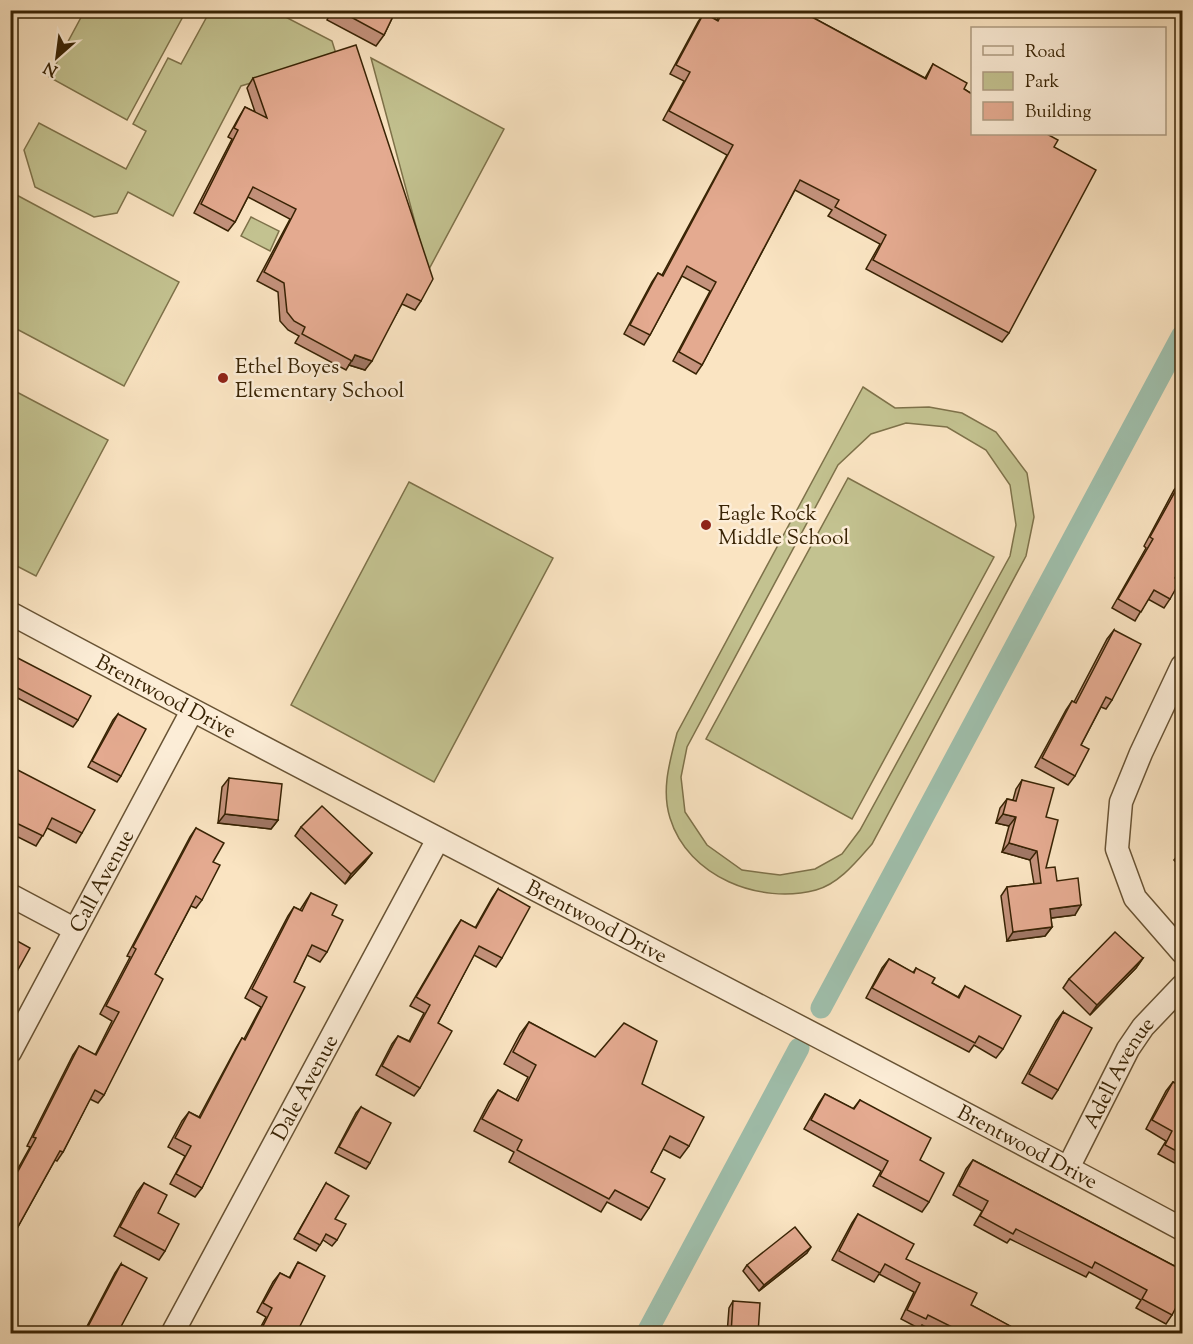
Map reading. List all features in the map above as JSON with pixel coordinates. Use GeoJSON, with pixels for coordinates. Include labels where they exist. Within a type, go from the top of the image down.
{"type":"FeatureCollection","features":[{"type":"Feature","properties":{"kind":"street","name":"Brentwood Drive"},"geometry":{"type":"LineString","coordinates":[[10,613],[192,711],[794,1022],[1182,1229]]}},
{"type":"Feature","properties":{"kind":"street"},"geometry":{"type":"LineString","coordinates":[[1182,666],[1141,753],[1121,802],[1117,849],[1135,898],[1182,952]]}},
{"type":"Feature","properties":{"kind":"street","name":"Call Avenue"},"geometry":{"type":"LineString","coordinates":[[10,1052],[74,928],[192,711]]}},
{"type":"Feature","properties":{"kind":"street","name":"Dale Avenue"},"geometry":{"type":"LineString","coordinates":[[172,1334],[438,839]]}},
{"type":"Feature","properties":{"kind":"street"},"geometry":{"type":"LineString","coordinates":[[10,894],[74,928]]}},
{"type":"Feature","properties":{"kind":"street","name":"Adell Avenue"},"geometry":{"type":"LineString","coordinates":[[1068,1168],[1128,1049],[1143,1027],[1182,986]]}},
{"type":"Feature","properties":{"kind":"green space"},"geometry":{"type":"Polygon","coordinates":[[[85,10],[186,11],[127,120],[49,77],[85,10]]]}},
{"type":"Feature","properties":{"kind":"green space"},"geometry":{"type":"Polygon","coordinates":[[[210,11],[274,11],[332,41],[337,57],[241,86],[173,216],[128,192],[117,213],[94,217],[35,187],[24,150],[39,123],[126,169],[146,131],[133,124],[168,58],[181,64],[210,11]]]}},
{"type":"Feature","properties":{"kind":"green space"},"geometry":{"type":"Polygon","coordinates":[[[371,58],[504,129],[428,271],[371,58]]]}},
{"type":"Feature","properties":{"kind":"green space"},"geometry":{"type":"Polygon","coordinates":[[[11,192],[179,282],[124,386],[11,326],[11,192]]]}},
{"type":"Feature","properties":{"kind":"green space"},"geometry":{"type":"Polygon","coordinates":[[[251,217],[279,231],[270,251],[241,236],[251,217]]]}},
{"type":"Feature","properties":{"kind":"green space"},"geometry":{"type":"Polygon","coordinates":[[[863,387],[895,408],[929,407],[962,413],[996,432],[1027,473],[1034,517],[1026,556],[872,844],[847,871],[824,887],[794,894],[750,889],[729,882],[709,871],[679,839],[667,807],[666,786],[677,733],[863,387]],[[906,423],[871,434],[838,465],[687,747],[681,777],[685,812],[707,845],[742,870],[780,875],[815,869],[842,854],[860,830],[1010,556],[1016,525],[1010,485],[986,450],[947,427],[906,423]]]}},
{"type":"Feature","properties":{"kind":"green space"},"geometry":{"type":"Polygon","coordinates":[[[11,389],[108,440],[36,576],[11,563],[11,389]]]}},
{"type":"Feature","properties":{"kind":"green space"},"geometry":{"type":"Polygon","coordinates":[[[848,478],[994,557],[852,819],[706,739],[848,478]]]}},
{"type":"Feature","properties":{"kind":"green space"},"geometry":{"type":"Polygon","coordinates":[[[409,482],[553,558],[434,782],[291,705],[409,482]]]}},
{"type":"Feature","properties":{"kind":"building"},"geometry":{"type":"Polygon","coordinates":[[[10,10],[17,10],[10,22],[10,10]]]}},
{"type":"Feature","properties":{"kind":"building"},"geometry":{"type":"Polygon","coordinates":[[[338,10],[396,10],[384,35],[338,10]]]}},
{"type":"Feature","properties":{"kind":"building"},"geometry":{"type":"Polygon","coordinates":[[[724,10],[799,10],[926,79],[933,64],[967,83],[964,89],[971,93],[971,135],[1049,135],[1058,140],[1054,147],[1096,170],[1009,333],[873,260],[886,235],[835,207],[839,200],[800,180],[702,365],[679,352],[716,282],[687,266],[650,335],[630,325],[658,273],[663,276],[733,145],[669,111],[690,72],[676,65],[704,13],[718,21],[724,10]]]}},
{"type":"Feature","properties":{"kind":"building"},"geometry":{"type":"Polygon","coordinates":[[[356,45],[433,279],[421,301],[407,294],[372,361],[355,355],[352,361],[302,334],[305,327],[294,321],[287,312],[284,283],[264,272],[296,209],[253,187],[235,222],[201,204],[238,130],[234,128],[245,107],[267,118],[253,78],[356,45]]]}},
{"type":"Feature","properties":{"kind":"building"},"geometry":{"type":"Polygon","coordinates":[[[1181,481],[1182,565],[1175,578],[1180,581],[1170,599],[1154,590],[1141,612],[1118,599],[1153,539],[1150,537],[1181,481]]]}},
{"type":"Feature","properties":{"kind":"building"},"geometry":{"type":"Polygon","coordinates":[[[1114,630],[1141,644],[1112,700],[1106,697],[1081,745],[1089,749],[1075,776],[1042,758],[1072,701],[1076,703],[1114,630]]]}},
{"type":"Feature","properties":{"kind":"building"},"geometry":{"type":"Polygon","coordinates":[[[10,654],[91,696],[78,720],[10,684],[10,654]]]}},
{"type":"Feature","properties":{"kind":"building"},"geometry":{"type":"Polygon","coordinates":[[[118,714],[146,729],[121,776],[92,761],[118,714]]]}},
{"type":"Feature","properties":{"kind":"building"},"geometry":{"type":"Polygon","coordinates":[[[10,766],[95,810],[82,833],[52,818],[43,836],[10,820],[10,766]]]}},
{"type":"Feature","properties":{"kind":"building"},"geometry":{"type":"Polygon","coordinates":[[[229,778],[282,784],[278,820],[225,814],[229,778]]]}},
{"type":"Feature","properties":{"kind":"building"},"geometry":{"type":"Polygon","coordinates":[[[1022,780],[1054,788],[1046,817],[1058,820],[1046,868],[1055,867],[1057,881],[1078,878],[1081,905],[1050,909],[1052,927],[1013,932],[1007,887],[1041,883],[1037,851],[1009,843],[1016,817],[1003,814],[1007,799],[1016,801],[1022,780]]]}},
{"type":"Feature","properties":{"kind":"building"},"geometry":{"type":"Polygon","coordinates":[[[322,806],[372,853],[351,874],[301,827],[322,806]]]}},
{"type":"Feature","properties":{"kind":"building"},"geometry":{"type":"Polygon","coordinates":[[[196,828],[224,843],[213,862],[220,865],[202,900],[196,896],[155,974],[163,979],[104,1095],[95,1090],[63,1152],[60,1151],[10,1241],[10,1186],[36,1138],[33,1137],[79,1046],[96,1055],[119,1012],[106,1006],[136,949],[133,947],[196,828]]]}},
{"type":"Feature","properties":{"kind":"building"},"geometry":{"type":"Polygon","coordinates":[[[498,889],[530,907],[502,958],[479,946],[438,1023],[452,1031],[420,1088],[382,1066],[398,1036],[410,1042],[430,1005],[416,997],[461,920],[476,928],[498,889]]]}},
{"type":"Feature","properties":{"kind":"building"},"geometry":{"type":"Polygon","coordinates":[[[311,893],[337,905],[332,915],[343,920],[327,952],[312,945],[294,982],[305,987],[202,1188],[176,1174],[191,1146],[175,1138],[189,1112],[200,1118],[242,1038],[245,1040],[267,997],[252,989],[294,907],[302,911],[311,893]]]}},
{"type":"Feature","properties":{"kind":"building"},"geometry":{"type":"Polygon","coordinates":[[[1115,932],[1143,958],[1097,1005],[1069,979],[1115,932]]]}},
{"type":"Feature","properties":{"kind":"building"},"geometry":{"type":"Polygon","coordinates":[[[10,937],[30,948],[10,984],[10,937]]]}},
{"type":"Feature","properties":{"kind":"building"},"geometry":{"type":"Polygon","coordinates":[[[889,959],[914,973],[916,968],[935,978],[932,983],[959,998],[965,986],[1021,1016],[1003,1049],[979,1036],[975,1043],[872,988],[889,959]]]}},
{"type":"Feature","properties":{"kind":"building"},"geometry":{"type":"Polygon","coordinates":[[[1063,1012],[1092,1028],[1058,1090],[1029,1074],[1063,1012]]]}},
{"type":"Feature","properties":{"kind":"building"},"geometry":{"type":"Polygon","coordinates":[[[529,1022],[595,1057],[624,1023],[657,1041],[642,1084],[704,1117],[689,1146],[670,1136],[651,1172],[665,1179],[649,1208],[615,1190],[609,1199],[517,1150],[522,1140],[482,1119],[498,1090],[518,1101],[536,1065],[513,1052],[529,1022]]]}},
{"type":"Feature","properties":{"kind":"building"},"geometry":{"type":"Polygon","coordinates":[[[1173,1082],[1182,1087],[1182,1154],[1165,1145],[1172,1131],[1152,1120],[1173,1082]]]}},
{"type":"Feature","properties":{"kind":"building"},"geometry":{"type":"Polygon","coordinates":[[[825,1094],[854,1109],[860,1100],[931,1138],[920,1160],[944,1173],[929,1202],[880,1176],[888,1161],[811,1120],[825,1094]]]}},
{"type":"Feature","properties":{"kind":"building"},"geometry":{"type":"Polygon","coordinates":[[[361,1107],[391,1123],[370,1163],[339,1147],[361,1107]]]}},
{"type":"Feature","properties":{"kind":"building"},"geometry":{"type":"Polygon","coordinates":[[[973,1160],[1182,1270],[1182,1296],[1172,1315],[1142,1299],[1147,1290],[1095,1262],[1092,1268],[1016,1229],[1013,1234],[980,1216],[988,1201],[959,1186],[973,1160]]]}},
{"type":"Feature","properties":{"kind":"building"},"geometry":{"type":"Polygon","coordinates":[[[144,1183],[167,1195],[158,1213],[179,1224],[165,1251],[120,1227],[144,1183]]]}},
{"type":"Feature","properties":{"kind":"building"},"geometry":{"type":"Polygon","coordinates":[[[326,1183],[349,1196],[335,1219],[346,1224],[337,1240],[326,1234],[320,1245],[298,1233],[326,1183]]]}},
{"type":"Feature","properties":{"kind":"building"},"geometry":{"type":"Polygon","coordinates":[[[858,1214],[914,1244],[906,1259],[977,1293],[971,1305],[1025,1334],[966,1334],[928,1315],[926,1319],[907,1310],[920,1283],[885,1264],[880,1273],[839,1251],[858,1214]]]}},
{"type":"Feature","properties":{"kind":"building"},"geometry":{"type":"Polygon","coordinates":[[[795,1227],[811,1247],[764,1285],[747,1265],[795,1227]]]}},
{"type":"Feature","properties":{"kind":"building"},"geometry":{"type":"Polygon","coordinates":[[[298,1262],[325,1276],[296,1334],[259,1334],[272,1308],[263,1303],[280,1273],[290,1278],[298,1262]]]}},
{"type":"Feature","properties":{"kind":"building"},"geometry":{"type":"Polygon","coordinates":[[[121,1264],[147,1278],[117,1334],[81,1334],[82,1331],[85,1332],[121,1264]]]}},
{"type":"Feature","properties":{"kind":"building"},"geometry":{"type":"Polygon","coordinates":[[[733,1301],[760,1303],[758,1334],[731,1334],[733,1301]]]}},
{"type":"Feature","properties":{"kind":"waterway"},"geometry":{"type":"LineString","coordinates":[[821,1008],[1182,335]]}},
{"type":"Feature","properties":{"kind":"waterway"},"geometry":{"type":"LineString","coordinates":[[646,1334],[799,1048]]}},
{"type":"Feature","properties":{"kind":"place","name":"Ethel Boyes Elementary School"},"geometry":{"type":"Point","coordinates":[223,378]}},
{"type":"Feature","properties":{"kind":"place","name":"Eagle Rock Middle School"},"geometry":{"type":"Point","coordinates":[706,525]}}]}
